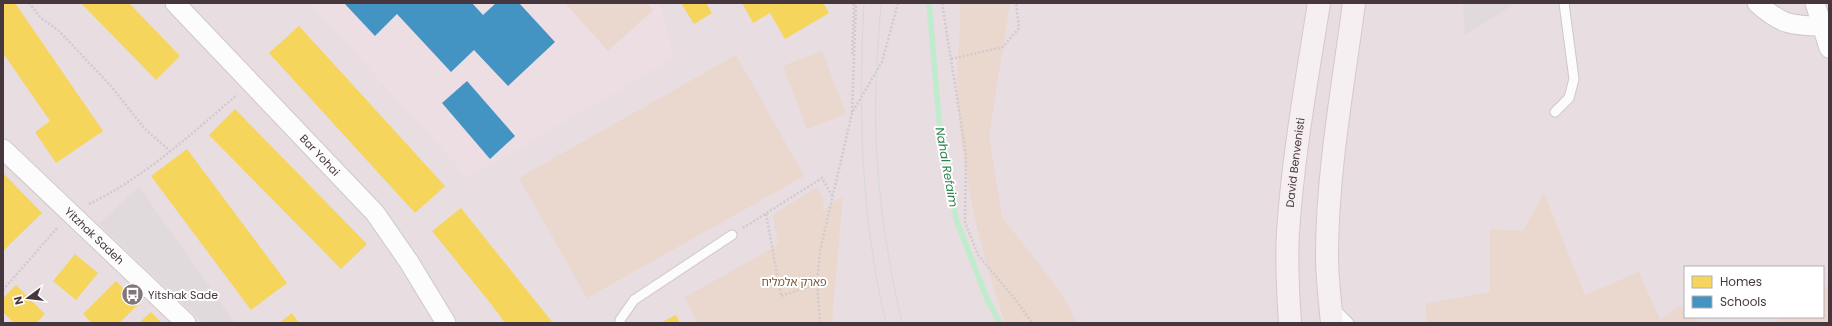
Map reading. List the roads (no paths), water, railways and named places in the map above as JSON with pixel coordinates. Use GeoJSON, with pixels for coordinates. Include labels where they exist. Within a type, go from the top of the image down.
{"type":"FeatureCollection","features":[{"type":"Feature","properties":{"kind":"main road","name":"David Benvenisti"},"geometry":{"type":"LineString","coordinates":[[1290,323],[1288,233],[1294,167],[1319,3]]}},
{"type":"Feature","properties":{"kind":"main road"},"geometry":{"type":"LineString","coordinates":[[1331,314],[1327,258],[1328,214],[1331,176],[1354,3]]}},
{"type":"Feature","properties":{"kind":"street","name":"Bar Yohai"},"geometry":{"type":"LineString","coordinates":[[175,3],[252,82],[375,213],[409,262],[446,323]]}},
{"type":"Feature","properties":{"kind":"street"},"geometry":{"type":"LineString","coordinates":[[1757,3],[1780,21],[1798,26],[1821,26]]}},
{"type":"Feature","properties":{"kind":"street"},"geometry":{"type":"LineString","coordinates":[[1815,3],[1829,48]]}},
{"type":"Feature","properties":{"kind":"street","name":"Yitzhak Sadeh"},"geometry":{"type":"LineString","coordinates":[[3,149],[186,323]]}},
{"type":"Feature","properties":{"kind":"lane"},"geometry":{"type":"LineString","coordinates":[[1555,112],[1569,98],[1574,79],[1564,3]]}},
{"type":"Feature","properties":{"kind":"lane"},"geometry":{"type":"LineString","coordinates":[[620,323],[620,320],[634,300],[732,235]]}},
{"type":"Feature","properties":{"kind":"lane"},"geometry":{"type":"LineString","coordinates":[[1331,314],[1349,323]]}},
{"type":"Feature","properties":{"kind":"waterway","name":"Nahal Refaim"},"geometry":{"type":"LineString","coordinates":[[929,3],[939,120],[956,219],[987,299],[1000,323]]}},
{"type":"Feature","properties":{"kind":"tram line"},"geometry":{"type":"LineString","coordinates":[[864,3],[861,84],[863,164],[871,244],[886,323]]}},
{"type":"Feature","properties":{"kind":"tram line"},"geometry":{"type":"LineString","coordinates":[[881,3],[876,86],[877,160],[884,230],[902,323]]}},
{"type":"Feature","properties":{"kind":"place","name":"Yitshak Sade"},"geometry":{"type":"Point","coordinates":[133,295]}},
{"type":"Feature","properties":{"kind":"park label","name":"פארק אלמליח"},"geometry":{"type":"Point","coordinates":[794,282]}}]}
